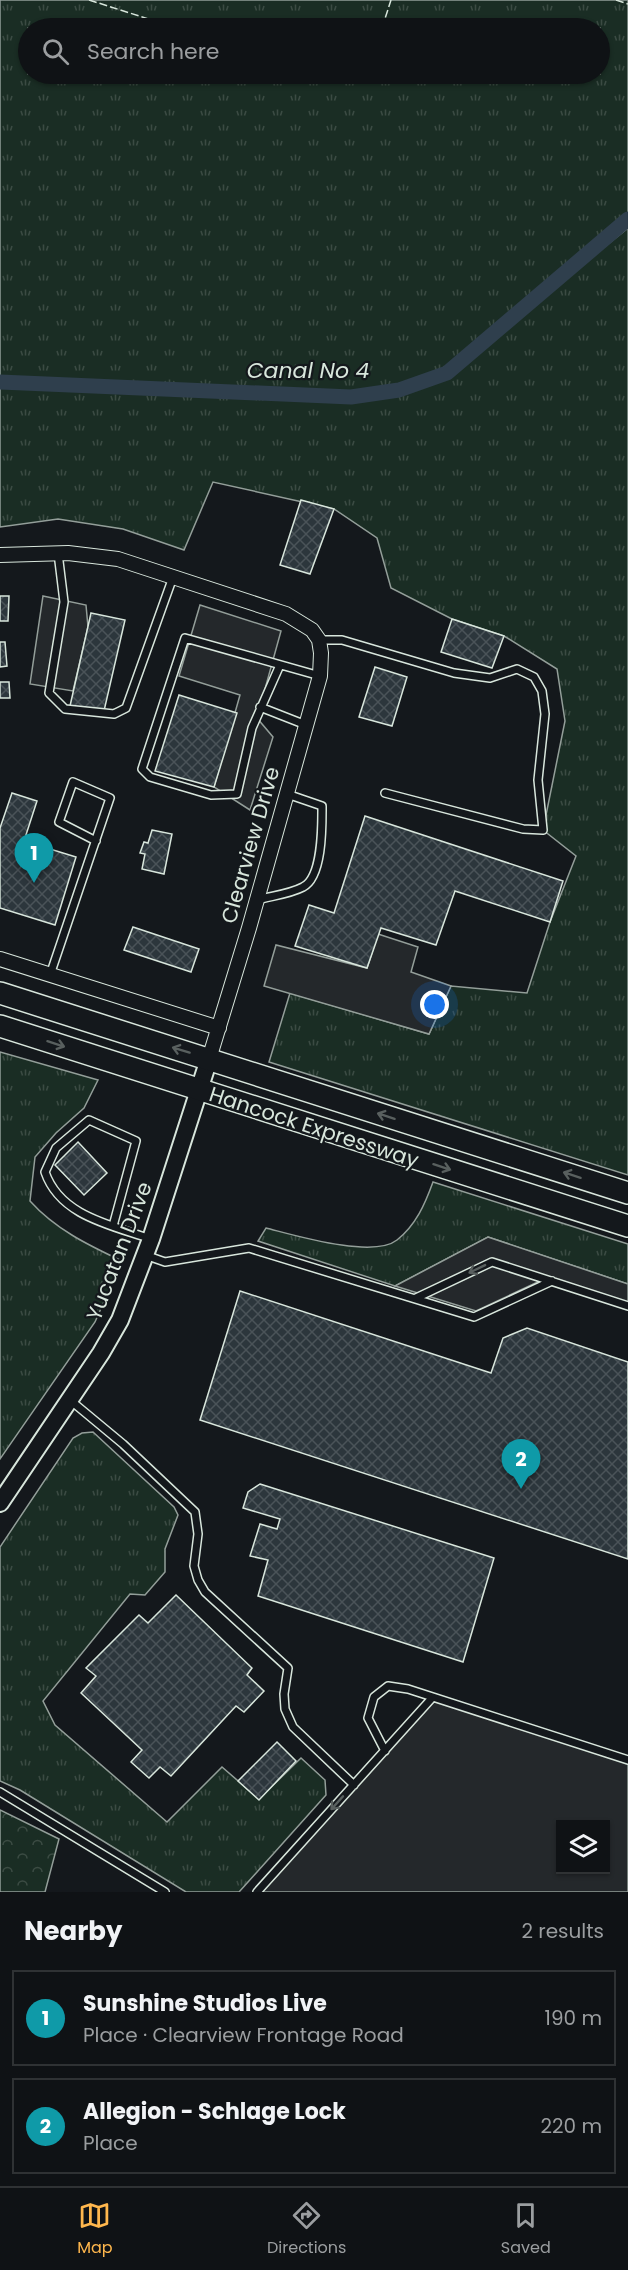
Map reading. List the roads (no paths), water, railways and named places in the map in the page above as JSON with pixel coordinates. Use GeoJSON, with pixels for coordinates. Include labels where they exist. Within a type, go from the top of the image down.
{"type":"FeatureCollection","features":[{"type":"Feature","properties":{"kind":"main road","name":"Hancock Expressway"},"geometry":{"type":"LineString","coordinates":[[0,993],[628,1193]]}},
{"type":"Feature","properties":{"kind":"main road","name":"Hancock Expressway"},"geometry":{"type":"LineString","coordinates":[[0,1026],[628,1227]]}},
{"type":"Feature","properties":{"kind":"street"},"geometry":{"type":"LineString","coordinates":[[0,555],[58,554],[117,559],[286,614],[312,630],[319,640]]}},
{"type":"Feature","properties":{"kind":"street","name":"Clearview Drive"},"geometry":{"type":"LineString","coordinates":[[209,1059],[257,900],[320,676],[319,640]]}},
{"type":"Feature","properties":{"kind":"street"},"geometry":{"type":"LineString","coordinates":[[0,959],[219,1028]]}},
{"type":"Feature","properties":{"kind":"street","name":"Yucatan Drive"},"geometry":{"type":"LineString","coordinates":[[0,1503],[101,1353],[120,1320],[151,1239],[209,1059]]}},
{"type":"Feature","properties":{"kind":"lane"},"geometry":{"type":"LineString","coordinates":[[58,554],[64,602],[49,693],[65,709],[114,714],[126,708],[173,577]]}},
{"type":"Feature","properties":{"kind":"lane"},"geometry":{"type":"LineString","coordinates":[[280,665],[252,728],[237,794],[211,795],[150,777],[142,769],[185,638],[320,676]]}},
{"type":"Feature","properties":{"kind":"lane"},"geometry":{"type":"LineString","coordinates":[[319,640],[342,640],[454,673],[490,678],[517,669],[534,677],[542,690],[545,714],[538,780],[543,830],[523,829],[385,794]]}},
{"type":"Feature","properties":{"kind":"lane"},"geometry":{"type":"LineString","coordinates":[[260,707],[306,725]]}},
{"type":"Feature","properties":{"kind":"lane"},"geometry":{"type":"LineString","coordinates":[[50,975],[96,841],[110,798],[73,782],[59,822],[96,841]]}},
{"type":"Feature","properties":{"kind":"lane"},"geometry":{"type":"LineString","coordinates":[[257,900],[305,886],[315,873],[322,834],[322,806],[287,794]]}},
{"type":"Feature","properties":{"kind":"lane"},"geometry":{"type":"LineString","coordinates":[[113,1226],[136,1141],[89,1120],[56,1148],[45,1172],[51,1188],[76,1212],[113,1226],[151,1239]]}},
{"type":"Feature","properties":{"kind":"lane"},"geometry":{"type":"LineString","coordinates":[[145,1255],[165,1262],[249,1248],[474,1317],[552,1281]]}},
{"type":"Feature","properties":{"kind":"lane"},"geometry":{"type":"LineString","coordinates":[[416,1298],[492,1262],[628,1306]]}},
{"type":"Feature","properties":{"kind":"lane"},"geometry":{"type":"LineString","coordinates":[[70,1400],[123,1444],[195,1512],[198,1534],[194,1566],[198,1580],[205,1592],[288,1668],[284,1694],[285,1709],[293,1727],[354,1785]]}},
{"type":"Feature","properties":{"kind":"lane"},"geometry":{"type":"LineString","coordinates":[[385,1751],[368,1718],[374,1697],[388,1686],[408,1689],[628,1760]]}},
{"type":"Feature","properties":{"kind":"lane"},"geometry":{"type":"LineString","coordinates":[[257,1892],[432,1698]]}},
{"type":"Feature","properties":{"kind":"lane"},"geometry":{"type":"LineString","coordinates":[[0,1792],[165,1892]]}},
{"type":"Feature","properties":{"kind":"waterway","name":"Canal No 4"},"geometry":{"type":"LineString","coordinates":[[0,382],[351,397],[399,390],[447,373],[628,219]]}},
{"type":"Feature","properties":{"kind":"place","name":"Sunshine Studios Live"},"geometry":{"type":"Point","coordinates":[34,883]}},
{"type":"Feature","properties":{"kind":"place","name":"Allegion - Schlage Lock"},"geometry":{"type":"Point","coordinates":[521,1489]}}]}
